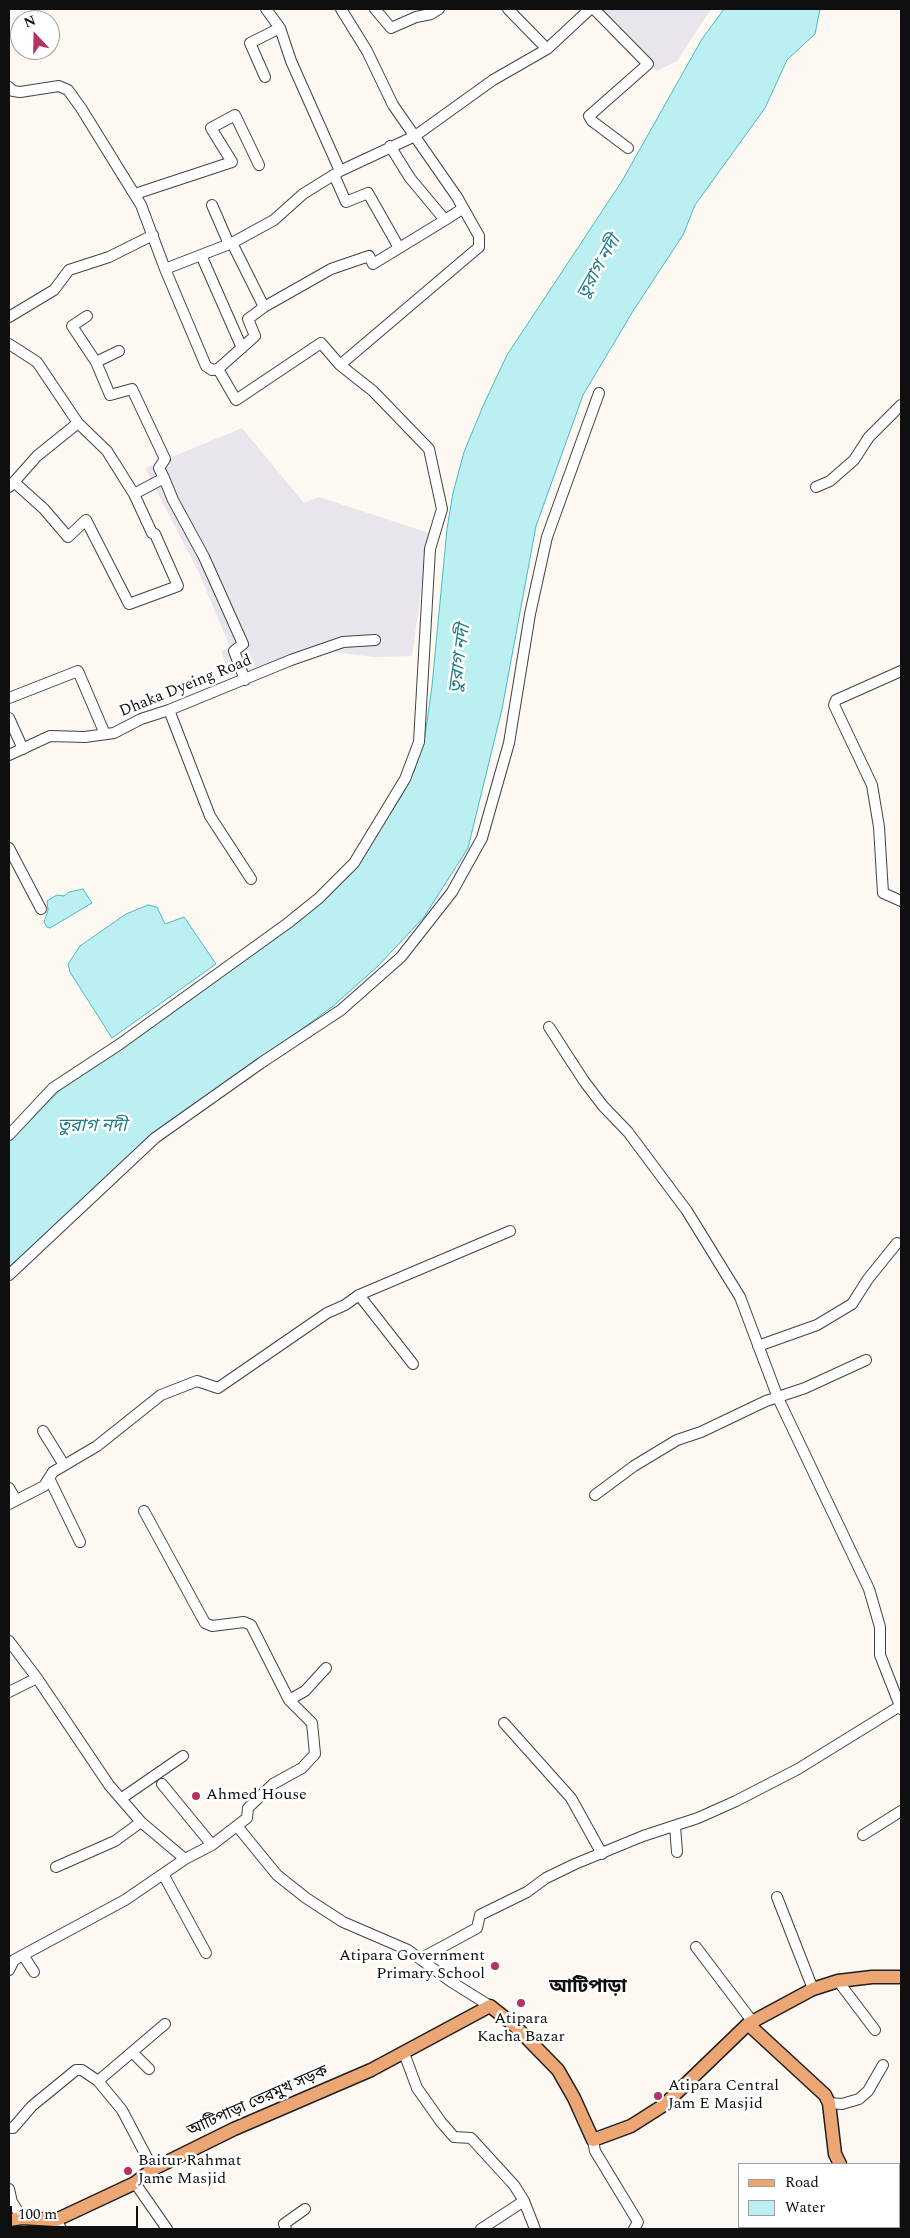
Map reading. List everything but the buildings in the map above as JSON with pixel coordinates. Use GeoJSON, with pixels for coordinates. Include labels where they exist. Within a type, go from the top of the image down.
{"type":"FeatureCollection","features":[{"type":"Feature","properties":{"kind":"main road"},"geometry":{"type":"LineString","coordinates":[[490,2006],[514,2025],[558,2070],[574,2098],[593,2140],[631,2126],[664,2105],[750,2023],[813,1988],[838,1981],[872,1977],[901,1978]]}},
{"type":"Feature","properties":{"kind":"main road","name":"আটিপাড়া তেরমুখ সড়ক"},"geometry":{"type":"LineString","coordinates":[[9,2220],[22,2218],[58,2225],[135,2183],[153,2169],[234,2129],[371,2070],[490,2006]]}},
{"type":"Feature","properties":{"kind":"main road"},"geometry":{"type":"LineString","coordinates":[[750,2023],[825,2095],[829,2103],[835,2154],[840,2163]]}},
{"type":"Feature","properties":{"kind":"street"},"geometry":{"type":"LineString","coordinates":[[266,9],[280,28],[291,62],[337,173],[346,202],[368,193],[398,246]]}},
{"type":"Feature","properties":{"kind":"street"},"geometry":{"type":"LineString","coordinates":[[340,365],[479,247],[479,236],[462,209],[457,197],[393,105],[367,52],[341,9]]}},
{"type":"Feature","properties":{"kind":"street"},"geometry":{"type":"LineString","coordinates":[[375,9],[391,28],[416,17],[431,14],[439,9]]}},
{"type":"Feature","properties":{"kind":"street"},"geometry":{"type":"LineString","coordinates":[[508,9],[547,49]]}},
{"type":"Feature","properties":{"kind":"street"},"geometry":{"type":"LineString","coordinates":[[164,269],[231,244],[274,220],[303,194],[337,173],[414,136],[493,80],[547,49],[592,9],[648,64],[590,116],[592,121],[628,148]]}},
{"type":"Feature","properties":{"kind":"street"},"geometry":{"type":"LineString","coordinates":[[265,77],[250,43],[280,28]]}},
{"type":"Feature","properties":{"kind":"street"},"geometry":{"type":"LineString","coordinates":[[9,87],[13,91],[20,92],[59,86],[68,90],[135,194],[153,235],[164,269],[206,366],[212,370],[218,368],[255,336],[248,319],[264,307],[330,269],[369,256],[372,264],[398,246],[462,209]]}},
{"type":"Feature","properties":{"kind":"street"},"geometry":{"type":"LineString","coordinates":[[135,194],[232,162],[211,128],[235,115],[259,165]]}},
{"type":"Feature","properties":{"kind":"street"},"geometry":{"type":"LineString","coordinates":[[390,146],[410,178],[445,220]]}},
{"type":"Feature","properties":{"kind":"street"},"geometry":{"type":"LineString","coordinates":[[212,205],[264,307]]}},
{"type":"Feature","properties":{"kind":"street"},"geometry":{"type":"LineString","coordinates":[[9,317],[23,306],[49,293],[69,270],[109,257],[153,235]]}},
{"type":"Feature","properties":{"kind":"street"},"geometry":{"type":"LineString","coordinates":[[201,255],[242,348]]}},
{"type":"Feature","properties":{"kind":"street"},"geometry":{"type":"LineString","coordinates":[[87,316],[72,326],[96,362],[110,395],[132,389],[165,458],[159,468],[173,500],[204,557],[244,644],[234,651],[245,680]]}},
{"type":"Feature","properties":{"kind":"street"},"geometry":{"type":"LineString","coordinates":[[9,1135],[53,1088],[135,1033],[288,923],[319,898],[354,863],[405,779],[419,742],[430,549],[442,508],[429,449],[372,391],[340,365],[321,343],[236,400],[218,368]]}},
{"type":"Feature","properties":{"kind":"street"},"geometry":{"type":"LineString","coordinates":[[9,344],[37,362],[78,423],[107,451],[134,494],[152,533],[155,534],[178,586],[129,604],[86,520],[68,537],[44,509],[12,484],[37,456],[78,423]]}},
{"type":"Feature","properties":{"kind":"street"},"geometry":{"type":"LineString","coordinates":[[96,362],[118,351]]}},
{"type":"Feature","properties":{"kind":"street"},"geometry":{"type":"LineString","coordinates":[[9,1275],[156,1138],[275,1053],[341,1010],[401,957],[452,892],[482,838],[509,743],[530,614],[547,537],[599,393]]}},
{"type":"Feature","properties":{"kind":"street"},"geometry":{"type":"LineString","coordinates":[[816,487],[830,481],[854,460],[869,437],[901,405]]}},
{"type":"Feature","properties":{"kind":"street"},"geometry":{"type":"LineString","coordinates":[[134,494],[164,478]]}},
{"type":"Feature","properties":{"kind":"street","name":"Dhaka Dyeing Road"},"geometry":{"type":"LineString","coordinates":[[9,755],[50,736],[85,737],[114,733],[141,719],[169,710],[291,660],[343,642],[375,640]]}},
{"type":"Feature","properties":{"kind":"street"},"geometry":{"type":"LineString","coordinates":[[9,698],[78,671],[105,734]]}},
{"type":"Feature","properties":{"kind":"street"},"geometry":{"type":"LineString","coordinates":[[901,671],[836,700],[834,705],[872,785],[879,827],[883,893],[901,901]]}},
{"type":"Feature","properties":{"kind":"street"},"geometry":{"type":"LineString","coordinates":[[169,710],[210,816],[251,880]]}},
{"type":"Feature","properties":{"kind":"street"},"geometry":{"type":"LineString","coordinates":[[9,718],[23,749]]}},
{"type":"Feature","properties":{"kind":"street"},"geometry":{"type":"LineString","coordinates":[[9,848],[41,909]]}},
{"type":"Feature","properties":{"kind":"street"},"geometry":{"type":"LineString","coordinates":[[420,1958],[479,1927],[477,1919],[480,1915],[527,1892],[546,1878],[643,1836],[675,1826],[736,1802],[798,1769],[848,1736],[900,1708],[880,1656],[880,1627],[869,1589],[778,1398],[740,1296],[708,1243],[628,1132],[602,1106],[584,1082],[549,1027]]}},
{"type":"Feature","properties":{"kind":"street"},"geometry":{"type":"LineString","coordinates":[[9,1488],[12,1502],[44,1486],[64,1465],[97,1446],[161,1395],[197,1382],[218,1388],[327,1313],[345,1305],[359,1295],[510,1231]]}},
{"type":"Feature","properties":{"kind":"street"},"geometry":{"type":"LineString","coordinates":[[758,1346],[817,1325],[852,1304],[868,1279],[897,1243]]}},
{"type":"Feature","properties":{"kind":"street"},"geometry":{"type":"LineString","coordinates":[[359,1295],[413,1364]]}},
{"type":"Feature","properties":{"kind":"street"},"geometry":{"type":"LineString","coordinates":[[595,1495],[634,1466],[677,1440],[701,1432],[766,1401],[805,1388],[866,1360]]}},
{"type":"Feature","properties":{"kind":"street"},"geometry":{"type":"LineString","coordinates":[[43,1431],[64,1465]]}},
{"type":"Feature","properties":{"kind":"street"},"geometry":{"type":"LineString","coordinates":[[50,1478],[80,1542]]}},
{"type":"Feature","properties":{"kind":"street"},"geometry":{"type":"LineString","coordinates":[[9,1970],[14,1960],[125,1900],[185,1859],[212,1845],[247,1818],[248,1808],[273,1784],[302,1768],[315,1754],[315,1733],[312,1723],[289,1700],[248,1622],[212,1626],[204,1623],[144,1511]]}},
{"type":"Feature","properties":{"kind":"street"},"geometry":{"type":"LineString","coordinates":[[9,1641],[37,1678],[94,1766],[141,1822],[185,1859]]}},
{"type":"Feature","properties":{"kind":"street"},"geometry":{"type":"LineString","coordinates":[[289,1700],[305,1691],[326,1668]]}},
{"type":"Feature","properties":{"kind":"street"},"geometry":{"type":"LineString","coordinates":[[9,1692],[37,1678]]}},
{"type":"Feature","properties":{"kind":"street"},"geometry":{"type":"LineString","coordinates":[[504,1723],[570,1798],[602,1854]]}},
{"type":"Feature","properties":{"kind":"street"},"geometry":{"type":"LineString","coordinates":[[122,1798],[183,1756]]}},
{"type":"Feature","properties":{"kind":"street"},"geometry":{"type":"LineString","coordinates":[[162,1784],[212,1845]]}},
{"type":"Feature","properties":{"kind":"street"},"geometry":{"type":"LineString","coordinates":[[863,1835],[901,1811]]}},
{"type":"Feature","properties":{"kind":"street"},"geometry":{"type":"LineString","coordinates":[[56,1867],[115,1840],[141,1822]]}},
{"type":"Feature","properties":{"kind":"street"},"geometry":{"type":"LineString","coordinates":[[237,1826],[277,1875],[306,1898],[343,1922],[389,1940],[420,1958],[490,2006]]}},
{"type":"Feature","properties":{"kind":"street"},"geometry":{"type":"LineString","coordinates":[[675,1826],[677,1852]]}},
{"type":"Feature","properties":{"kind":"street"},"geometry":{"type":"LineString","coordinates":[[163,1874],[206,1953]]}},
{"type":"Feature","properties":{"kind":"street"},"geometry":{"type":"LineString","coordinates":[[776,1897],[813,1988]]}},
{"type":"Feature","properties":{"kind":"street"},"geometry":{"type":"LineString","coordinates":[[696,1947],[750,2023]]}},
{"type":"Feature","properties":{"kind":"street"},"geometry":{"type":"LineString","coordinates":[[23,1955],[34,1972]]}},
{"type":"Feature","properties":{"kind":"street"},"geometry":{"type":"LineString","coordinates":[[838,1981],[875,2030]]}},
{"type":"Feature","properties":{"kind":"street"},"geometry":{"type":"LineString","coordinates":[[98,2082],[165,2024]]}},
{"type":"Feature","properties":{"kind":"street"},"geometry":{"type":"LineString","coordinates":[[132,2052],[149,2069]]}},
{"type":"Feature","properties":{"kind":"street"},"geometry":{"type":"LineString","coordinates":[[404,2053],[417,2088],[442,2122],[454,2136],[471,2138],[514,2185],[524,2201],[535,2229]]}},
{"type":"Feature","properties":{"kind":"street"},"geometry":{"type":"LineString","coordinates":[[829,2103],[842,2104],[859,2099],[868,2091],[883,2065]]}},
{"type":"Feature","properties":{"kind":"street"},"geometry":{"type":"LineString","coordinates":[[9,2128],[13,2128],[32,2106],[76,2070],[82,2070],[98,2082],[122,2110],[153,2169]]}},
{"type":"Feature","properties":{"kind":"street"},"geometry":{"type":"LineString","coordinates":[[593,2140],[596,2151],[638,2222],[634,2229]]}},
{"type":"Feature","properties":{"kind":"street"},"geometry":{"type":"LineString","coordinates":[[135,2183],[167,2229]]}},
{"type":"Feature","properties":{"kind":"street"},"geometry":{"type":"LineString","coordinates":[[9,2189],[12,2202],[22,2218]]}},
{"type":"Feature","properties":{"kind":"street"},"geometry":{"type":"LineString","coordinates":[[482,2229],[524,2201]]}},
{"type":"Feature","properties":{"kind":"street"},"geometry":{"type":"LineString","coordinates":[[286,2229],[284,2224],[305,2209]]}},
{"type":"Feature","properties":{"kind":"shaded area"},"geometry":{"type":"Polygon","coordinates":[[[592,9],[711,9],[677,61],[657,71],[592,9]]]}},
{"type":"Feature","properties":{"kind":"shaded area"},"geometry":{"type":"Polygon","coordinates":[[[242,428],[304,503],[319,497],[429,533],[412,656],[374,657],[310,649],[230,676],[221,651],[230,647],[199,573],[145,468],[242,428]]]}},
{"type":"Feature","properties":{"kind":"water","name":"তুরাগ নদী"},"geometry":{"type":"Polygon","coordinates":[[[724,9],[820,9],[815,34],[787,60],[765,108],[695,205],[683,235],[633,311],[583,395],[536,526],[502,709],[468,848],[424,917],[378,966],[332,1007],[150,1140],[9,1267],[9,1142],[60,1090],[311,911],[349,876],[401,797],[415,769],[425,736],[432,686],[447,529],[453,493],[464,452],[507,355],[622,181],[702,39],[724,9]]]}},
{"type":"Feature","properties":{"kind":"water"},"geometry":{"type":"Polygon","coordinates":[[[83,889],[92,903],[50,928],[47,927],[44,922],[48,910],[47,901],[57,895],[64,896],[69,892],[83,889]]]}},
{"type":"Feature","properties":{"kind":"water"},"geometry":{"type":"Polygon","coordinates":[[[148,905],[157,907],[165,924],[184,917],[216,964],[112,1038],[70,972],[68,964],[80,946],[126,914],[148,905]]]}},
{"type":"Feature","properties":{"kind":"place","name":"Ahmed House"},"geometry":{"type":"Point","coordinates":[196,1796]}},
{"type":"Feature","properties":{"kind":"place","name":"Atipara Government Primary School"},"geometry":{"type":"Point","coordinates":[495,1966]}},
{"type":"Feature","properties":{"kind":"place","name":"Atipara Kacha Bazar"},"geometry":{"type":"Point","coordinates":[521,2003]}},
{"type":"Feature","properties":{"kind":"place","name":"Atipara Central Jam E Masjid"},"geometry":{"type":"Point","coordinates":[658,2096]}},
{"type":"Feature","properties":{"kind":"place","name":"Baitur Rahmat Jame Masjid"},"geometry":{"type":"Point","coordinates":[128,2171]}},
{"type":"Feature","properties":{"kind":"district","name":"আটিপাড়া"},"geometry":{"type":"Point","coordinates":[588,1988]}}]}
